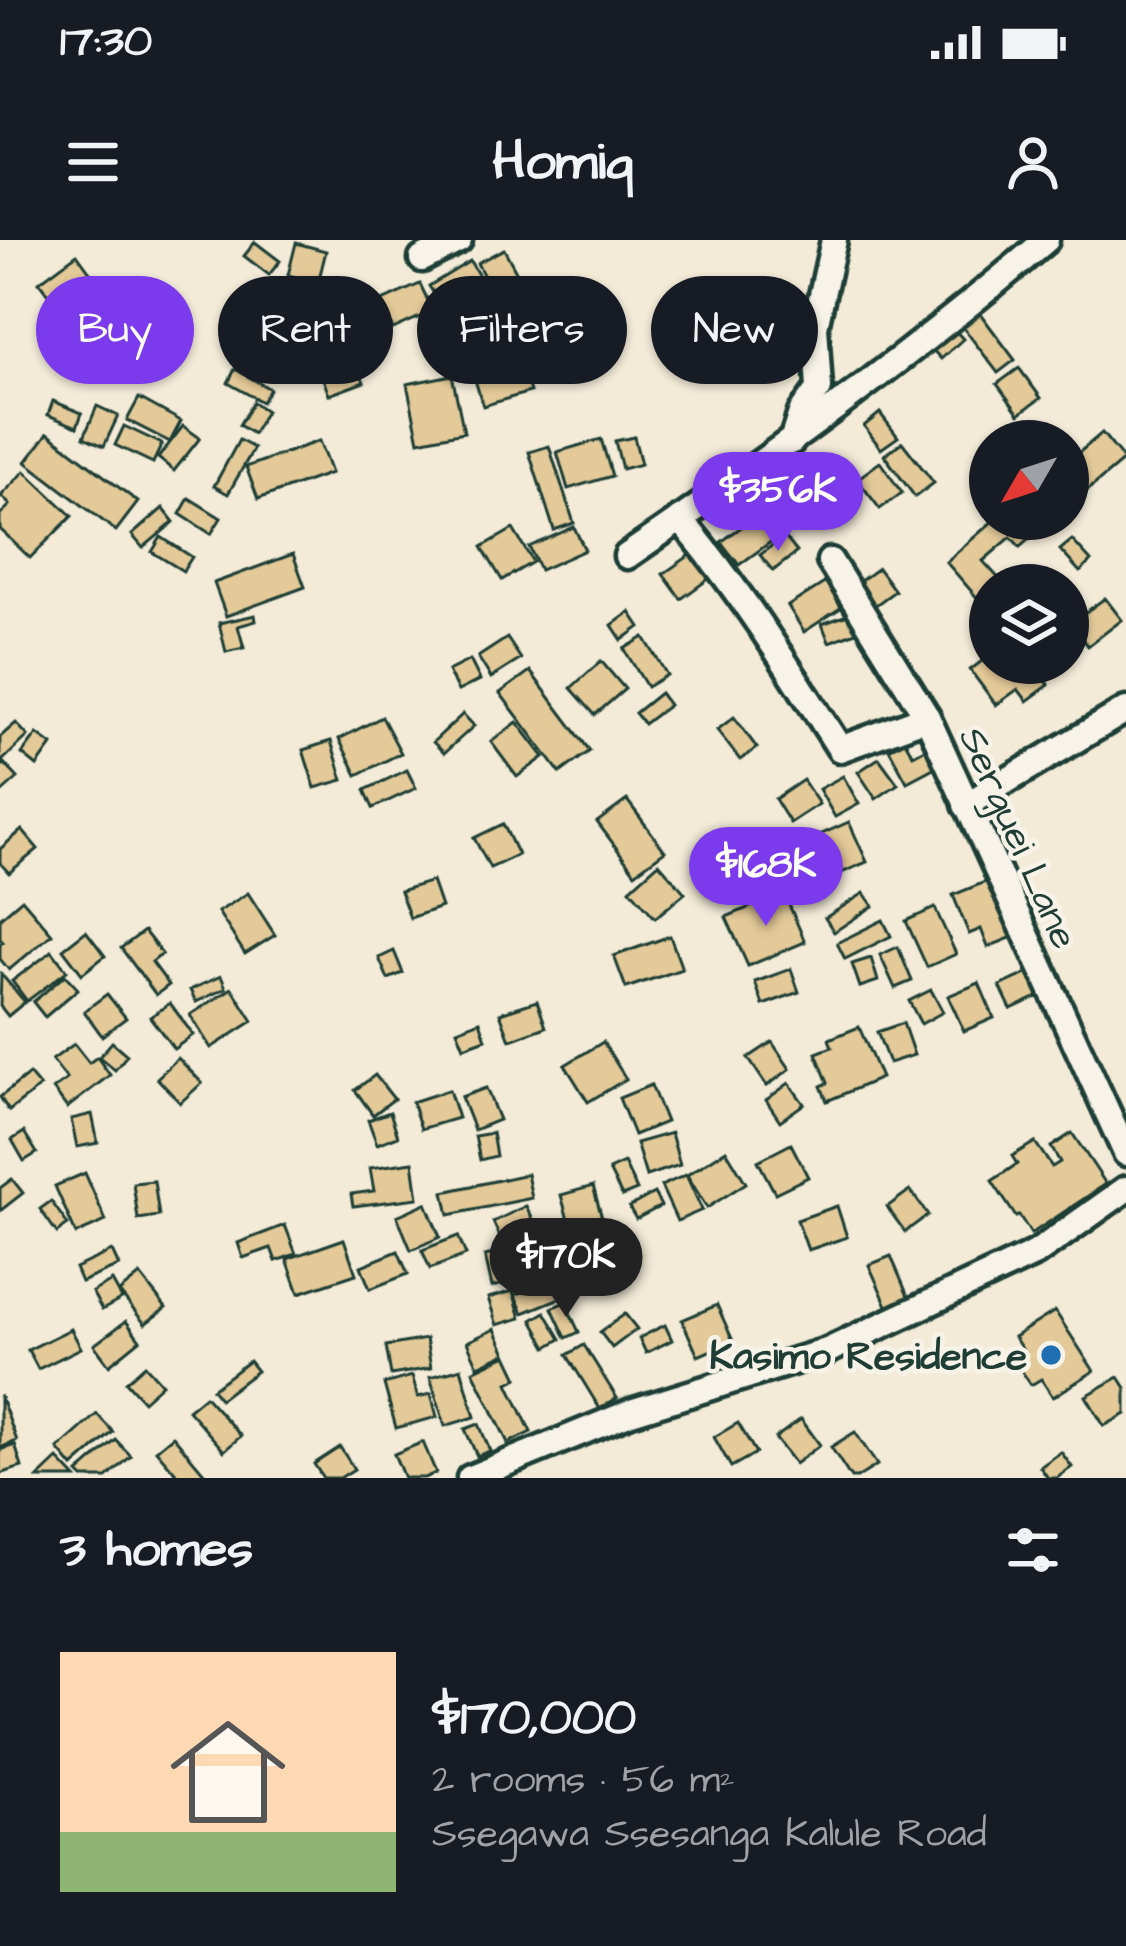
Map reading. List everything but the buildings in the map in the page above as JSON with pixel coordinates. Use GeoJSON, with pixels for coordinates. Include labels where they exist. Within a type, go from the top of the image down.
{"type":"FeatureCollection","features":[{"type":"Feature","properties":{"kind":"street"},"geometry":{"type":"LineString","coordinates":[[422,259],[459,240]]}},
{"type":"Feature","properties":{"kind":"street"},"geometry":{"type":"LineString","coordinates":[[792,441],[801,413],[819,388],[815,327],[834,240]]}},
{"type":"Feature","properties":{"kind":"street"},"geometry":{"type":"LineString","coordinates":[[627,556],[792,441],[961,313],[1046,240]]}},
{"type":"Feature","properties":{"kind":"street"},"geometry":{"type":"LineString","coordinates":[[680,519],[716,561],[840,749],[927,717]]}},
{"type":"Feature","properties":{"kind":"street","name":"Serguei Lane"},"geometry":{"type":"LineString","coordinates":[[830,561],[927,717],[1126,1154]]}},
{"type":"Feature","properties":{"kind":"street"},"geometry":{"type":"LineString","coordinates":[[966,805],[1126,710]]}},
{"type":"Feature","properties":{"kind":"street"},"geometry":{"type":"LineString","coordinates":[[470,1478],[631,1412],[827,1351],[1036,1253],[1126,1189]]}},
{"type":"Feature","properties":{"kind":"place","name":"Kasimo Residence"},"geometry":{"type":"Point","coordinates":[1051,1355]}}]}
